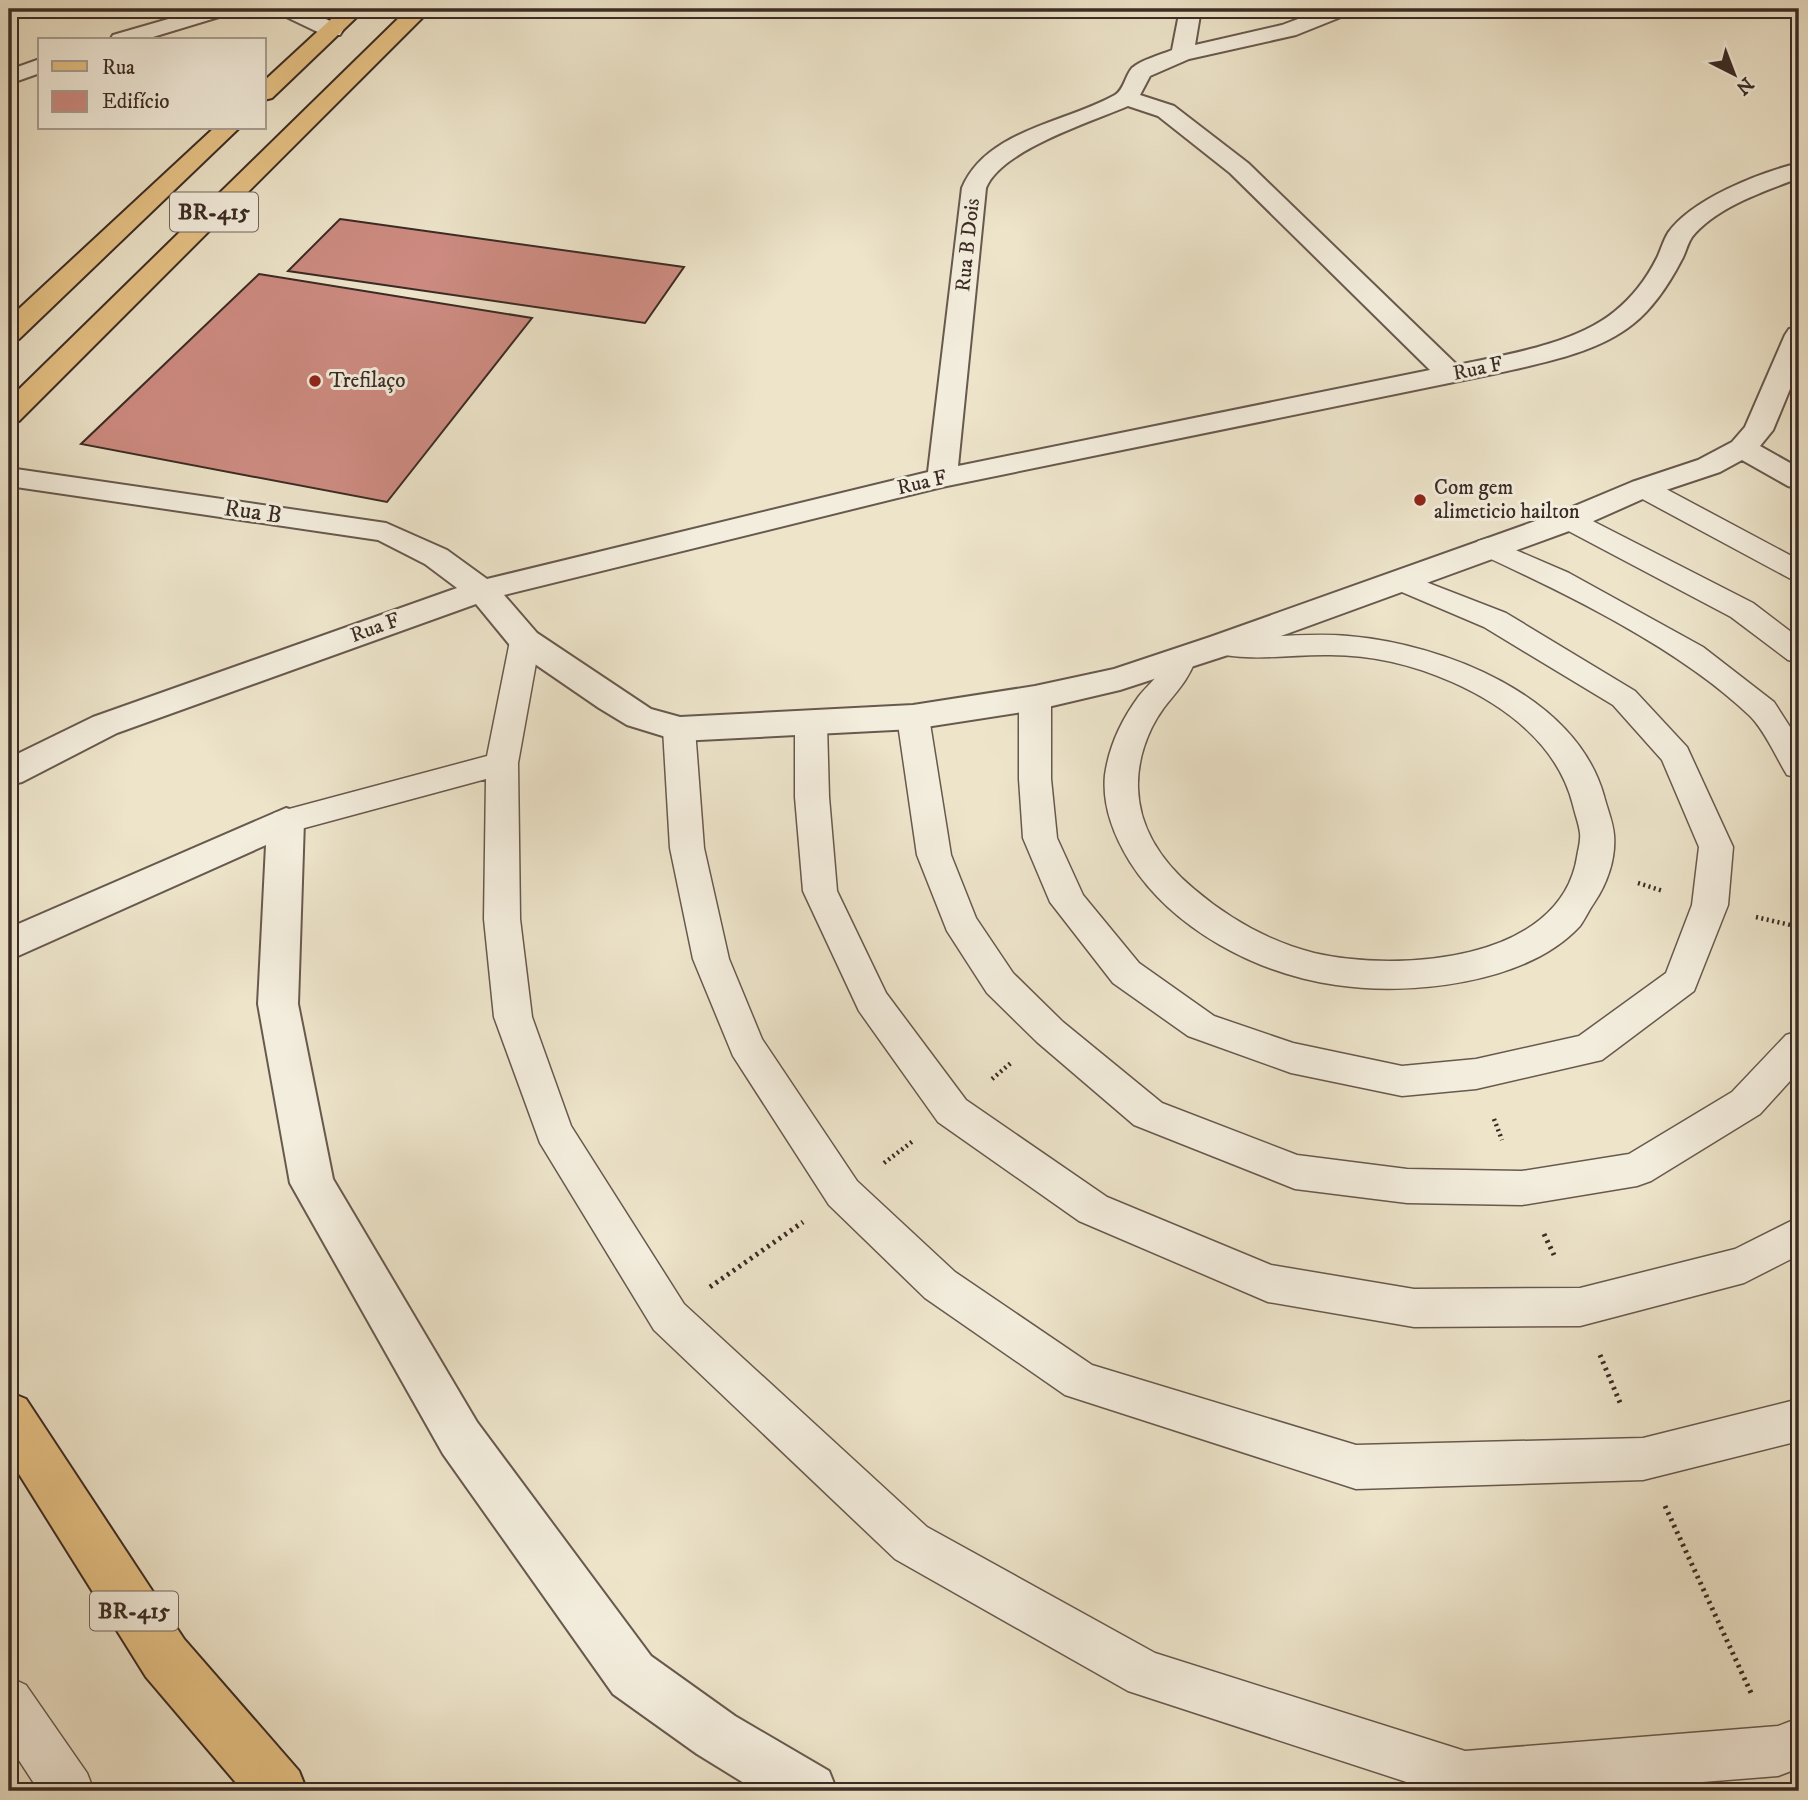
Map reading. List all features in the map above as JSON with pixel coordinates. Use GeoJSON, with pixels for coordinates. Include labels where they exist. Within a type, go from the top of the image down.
{"type":"FeatureCollection","features":[{"type":"Feature","properties":{"kind":"main road"},"geometry":{"type":"LineString","coordinates":[[266,91],[354,9]]}},
{"type":"Feature","properties":{"kind":"main road","name":"BR-415"},"geometry":{"type":"LineString","coordinates":[[9,415],[420,9]]}},
{"type":"Feature","properties":{"kind":"main road","name":"BR-415"},"geometry":{"type":"LineString","coordinates":[[9,333],[226,130]]}},
{"type":"Feature","properties":{"kind":"main road","name":"BR-415"},"geometry":{"type":"LineString","coordinates":[[9,1415],[164,1658],[279,1791]]}},
{"type":"Feature","properties":{"kind":"street"},"geometry":{"type":"LineString","coordinates":[[128,38],[225,9]]}},
{"type":"Feature","properties":{"kind":"street"},"geometry":{"type":"LineString","coordinates":[[285,9],[332,30]]}},
{"type":"Feature","properties":{"kind":"street"},"geometry":{"type":"LineString","coordinates":[[1182,54],[1190,9]]}},
{"type":"Feature","properties":{"kind":"street"},"geometry":{"type":"LineString","coordinates":[[1344,9],[1288,30],[1182,54],[1142,72],[1127,98],[1166,111],[1239,168],[1451,375]]}},
{"type":"Feature","properties":{"kind":"street"},"geometry":{"type":"LineString","coordinates":[[9,77],[38,67]]}},
{"type":"Feature","properties":{"kind":"street","name":"Rua B Dois"},"geometry":{"type":"LineString","coordinates":[[942,478],[974,188],[980,173],[1018,145],[1127,98]]}},
{"type":"Feature","properties":{"kind":"street","name":"Rua F"},"geometry":{"type":"LineString","coordinates":[[9,773],[105,724],[482,590],[942,478],[1451,375],[1559,348],[1614,325],[1643,299],[1671,257],[1678,237],[1689,225],[1757,185],[1799,170]]}},
{"type":"Feature","properties":{"kind":"street"},"geometry":{"type":"LineString","coordinates":[[1799,335],[1758,430],[1742,448],[1799,480]]}},
{"type":"Feature","properties":{"kind":"street","name":"Rua B"},"geometry":{"type":"LineString","coordinates":[[9,477],[386,532],[436,557],[482,590],[525,641],[639,717],[679,729],[913,717],[1035,698],[1120,679],[1180,660],[1569,520],[1643,488],[1709,466],[1742,448]]}},
{"type":"Feature","properties":{"kind":"street"},"geometry":{"type":"LineString","coordinates":[[9,945],[286,821],[278,1004],[313,1183],[460,1438],[632,1675],[716,1735],[809,1791]]}},
{"type":"Feature","properties":{"kind":"lane"},"geometry":{"type":"LineString","coordinates":[[1643,488],[1799,572]]}},
{"type":"Feature","properties":{"kind":"lane"},"geometry":{"type":"LineString","coordinates":[[1569,520],[1742,610],[1799,653]]}},
{"type":"Feature","properties":{"kind":"lane"},"geometry":{"type":"LineString","coordinates":[[1488,547],[1559,579],[1692,654],[1763,710],[1799,767]]}},
{"type":"Feature","properties":{"kind":"lane"},"geometry":{"type":"LineString","coordinates":[[1035,698],[1035,779],[1040,838],[1068,902],[1126,973],[1201,1026],[1291,1058],[1402,1081],[1476,1074],[1589,1049],[1681,981],[1710,905],[1716,847],[1676,755],[1624,698],[1494,620],[1400,581]]}},
{"type":"Feature","properties":{"kind":"lane"},"geometry":{"type":"LineString","coordinates":[[525,641],[502,763],[502,919],[513,1017],[554,1132],[668,1317],[911,1543],[1145,1674],[1465,1776],[1789,1747]]}},
{"type":"Feature","properties":{"kind":"lane"},"geometry":{"type":"LineString","coordinates":[[1180,660],[1175,677],[1152,701],[1136,728],[1125,757],[1121,788],[1127,821],[1142,854],[1167,885],[1199,914],[1239,939],[1285,959],[1335,972],[1386,977],[1435,975],[1482,966],[1522,950],[1555,927],[1580,901],[1594,870],[1599,838],[1594,805],[1580,773],[1559,743],[1530,716],[1497,692],[1458,673],[1407,656],[1332,645],[1249,650],[1222,645]]}},
{"type":"Feature","properties":{"kind":"lane"},"geometry":{"type":"LineString","coordinates":[[913,717],[934,855],[960,922],[1000,983],[1050,1032],[1148,1114],[1295,1172],[1407,1186],[1522,1188],[1637,1169],[1746,1103],[1799,1046]]}},
{"type":"Feature","properties":{"kind":"lane"},"geometry":{"type":"LineString","coordinates":[[811,724],[812,796],[820,891],[872,1001],[952,1111],[1093,1209],[1268,1283],[1414,1308],[1580,1307],[1744,1265],[1799,1235]]}},
{"type":"Feature","properties":{"kind":"lane"},"geometry":{"type":"LineString","coordinates":[[679,729],[687,848],[710,959],[746,1045],[843,1193],[940,1285],[1080,1381],[1356,1467],[1643,1459],[1799,1420]]}},
{"type":"Feature","properties":{"kind":"lane"},"geometry":{"type":"LineString","coordinates":[[286,821],[502,763]]}},
{"type":"Feature","properties":{"kind":"lane"},"geometry":{"type":"LineString","coordinates":[[9,1702],[69,1791]]}},
{"type":"Feature","properties":{"kind":"path"},"geometry":{"type":"LineString","coordinates":[[1476,1074],[1522,1188],[1580,1307],[1643,1459],[1789,1747]]}},
{"type":"Feature","properties":{"kind":"building"},"geometry":{"type":"Polygon","coordinates":[[[340,219],[684,267],[645,323],[288,271],[340,219]]]}},
{"type":"Feature","properties":{"kind":"building","name":"Trefilaço"},"geometry":{"type":"Polygon","coordinates":[[[259,274],[532,318],[387,502],[81,444],[259,274]]]}},
{"type":"Feature","properties":{"kind":"place","name":"Trefilaço"},"geometry":{"type":"Point","coordinates":[315,381]}},
{"type":"Feature","properties":{"kind":"place","name":"Com gem alimeticio hailton"},"geometry":{"type":"Point","coordinates":[1420,500]}}]}
